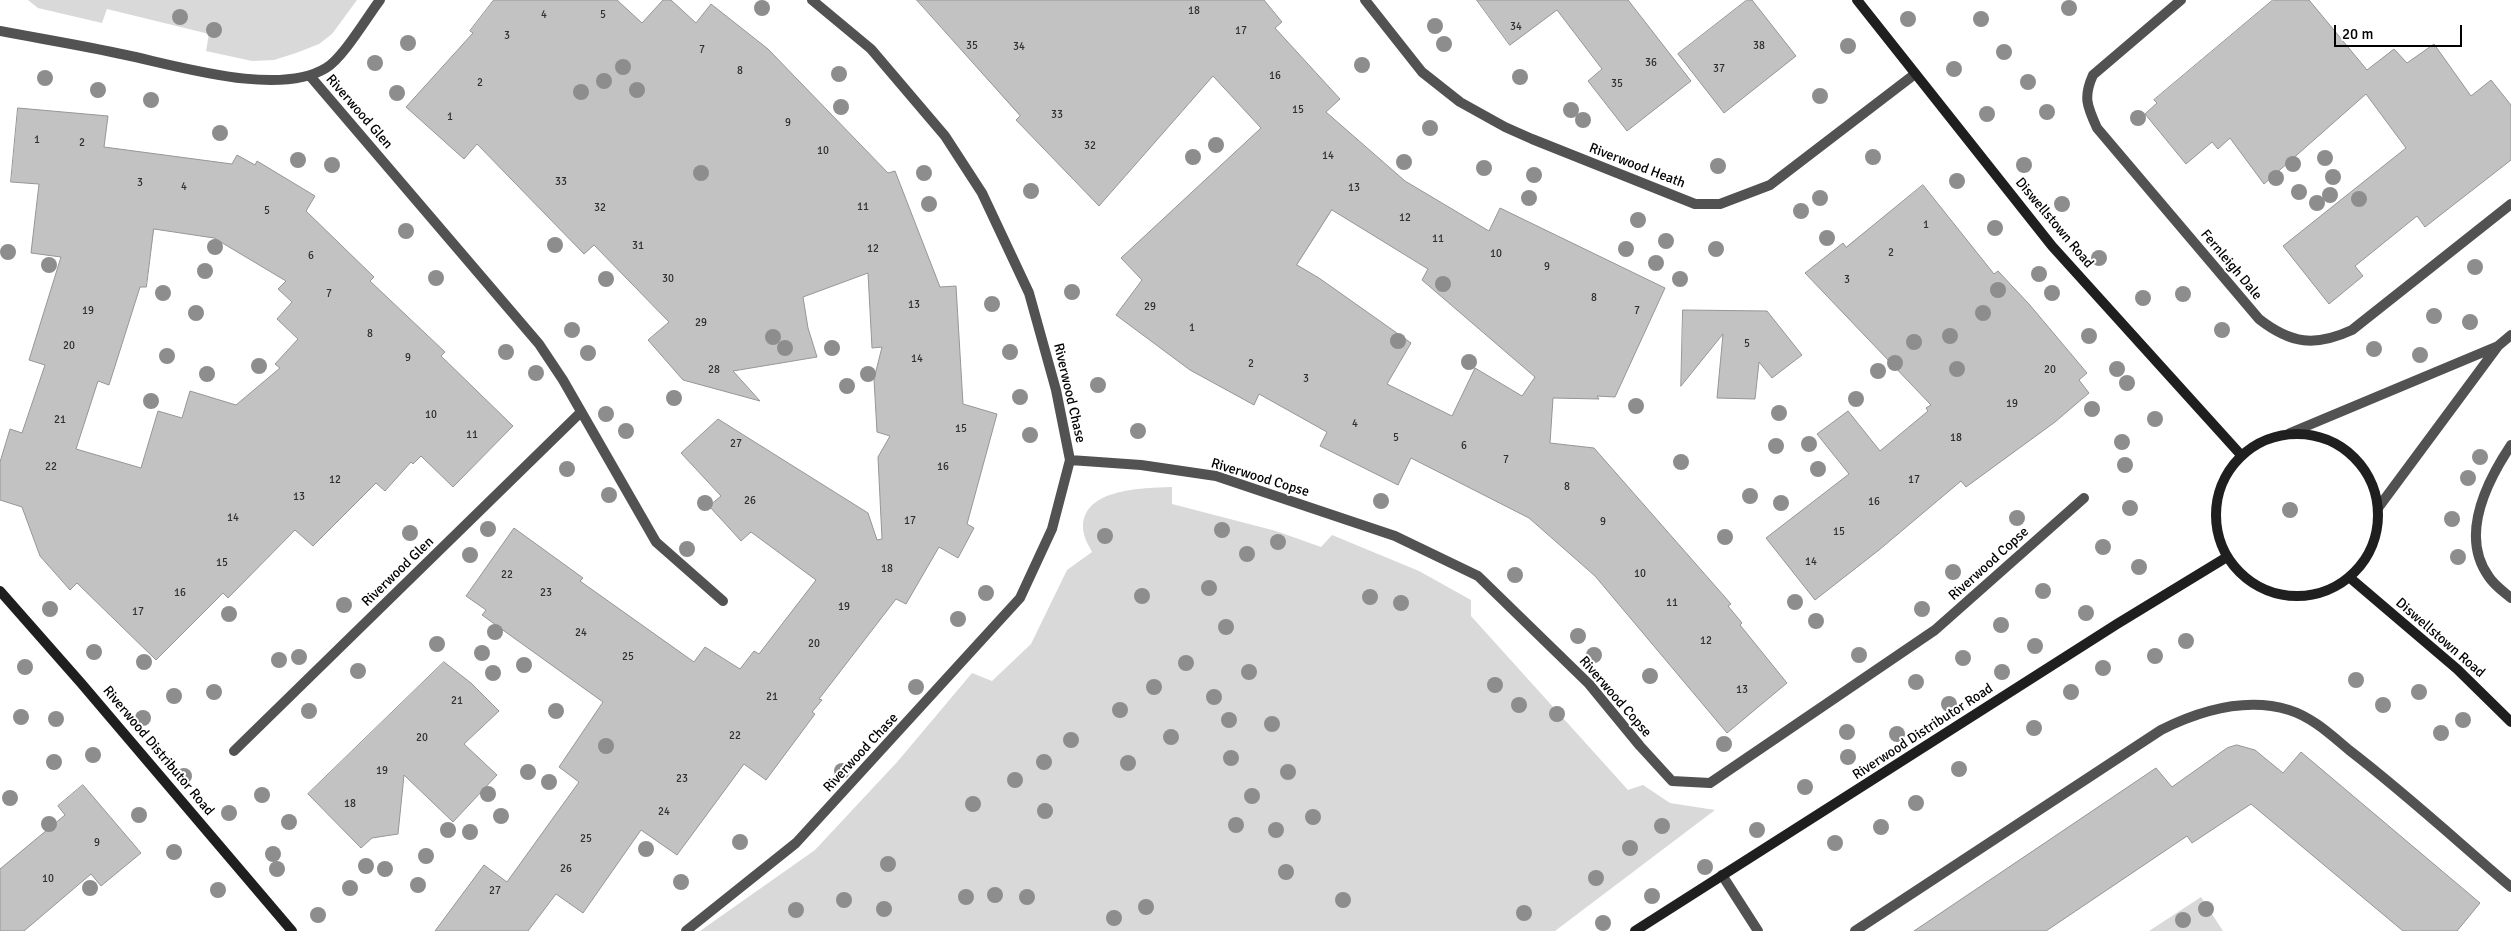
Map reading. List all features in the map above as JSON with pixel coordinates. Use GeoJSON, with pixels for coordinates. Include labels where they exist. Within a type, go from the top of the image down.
{"type":"FeatureCollection","features":[{"type":"Feature","properties":{"kind":"street"},"geometry":{"type":"LineString","coordinates":[[310,76],[327,68],[338,58],[380,0]]}},
{"type":"Feature","properties":{"kind":"street","name":"Riverwood Chase"},"geometry":{"type":"LineString","coordinates":[[686,931],[796,843],[1020,598],[1052,529],[1070,460],[1056,390],[1029,293],[982,193],[945,136],[871,49],[812,0]]}},
{"type":"Feature","properties":{"kind":"street","name":"Riverwood Heath"},"geometry":{"type":"LineString","coordinates":[[1364,0],[1422,72],[1460,102],[1514,131],[1695,204],[1720,204],[1770,184],[1915,74]]}},
{"type":"Feature","properties":{"kind":"street","name":"Diswellstown Road"},"geometry":{"type":"LineString","coordinates":[[1857,0],[2052,246],[2241,455]]}},
{"type":"Feature","properties":{"kind":"street","name":"Fernleigh Dale"},"geometry":{"type":"LineString","coordinates":[[2181,0],[2093,75],[2086,90],[2087,106],[2097,128],[2259,319],[2275,332],[2304,342],[2330,339],[2352,330],[2511,204]]}},
{"type":"Feature","properties":{"kind":"street","name":"Riverwood Glen"},"geometry":{"type":"LineString","coordinates":[[0,31],[223,76],[249,79],[310,76],[539,344],[581,412],[656,542],[723,601]]}},
{"type":"Feature","properties":{"kind":"street"},"geometry":{"type":"LineString","coordinates":[[2378,508],[2498,346],[2511,335]]}},
{"type":"Feature","properties":{"kind":"street"},"geometry":{"type":"LineString","coordinates":[[2290,433],[2315,435],[2339,445],[2359,462],[2372,483],[2378,508],[2376,534],[2366,558],[2349,577],[2325,591],[2298,596],[2270,592],[2246,578],[2227,557],[2217,531],[2216,504],[2224,477],[2241,455],[2264,440],[2290,433],[2498,346]]}},
{"type":"Feature","properties":{"kind":"street","name":"Riverwood Glen"},"geometry":{"type":"LineString","coordinates":[[234,751],[581,412]]}},
{"type":"Feature","properties":{"kind":"street"},"geometry":{"type":"LineString","coordinates":[[2511,446],[2486,487],[2477,531],[2478,554],[2488,577],[2511,598]]}},
{"type":"Feature","properties":{"kind":"street","name":"Riverwood Copse"},"geometry":{"type":"LineString","coordinates":[[1070,460],[1141,465],[1216,476],[1395,536],[1478,576],[1589,684],[1640,746],[1672,781],[1710,783],[1935,630],[2084,498]]}},
{"type":"Feature","properties":{"kind":"street","name":"Riverwood Distributor Road"},"geometry":{"type":"LineString","coordinates":[[1635,931],[2117,624],[2227,557]]}},
{"type":"Feature","properties":{"kind":"street","name":"Diswellstown Road"},"geometry":{"type":"LineString","coordinates":[[2349,577],[2457,669],[2511,722]]}},
{"type":"Feature","properties":{"kind":"street","name":"Riverwood Distributor Road"},"geometry":{"type":"LineString","coordinates":[[0,591],[75,676],[292,931]]}},
{"type":"Feature","properties":{"kind":"street"},"geometry":{"type":"LineString","coordinates":[[1855,931],[2161,730],[2188,717],[2241,705],[2290,710],[2312,721],[2366,763],[2511,888]]}},
{"type":"Feature","properties":{"kind":"street"},"geometry":{"type":"LineString","coordinates":[[1722,875],[1758,931]]}},
{"type":"Feature","properties":{"kind":"shaded area"},"geometry":{"type":"Polygon","coordinates":[[[28,0],[357,0],[332,34],[319,44],[274,60],[252,61],[206,51],[209,34],[107,9],[102,23],[38,8],[28,0]]]}},
{"type":"Feature","properties":{"kind":"shaded area"},"geometry":{"type":"Polygon","coordinates":[[[1172,487],[1172,504],[1276,531],[1321,547],[1332,535],[1419,571],[1471,600],[1471,616],[1628,790],[1643,785],[1670,803],[1715,810],[1555,931],[700,931],[815,850],[898,761],[972,673],[992,681],[1031,644],[1067,570],[1092,552],[1084,534],[1084,519],[1090,507],[1101,499],[1129,490],[1172,487]]]}},
{"type":"Feature","properties":{"kind":"shaded area"},"geometry":{"type":"Polygon","coordinates":[[[2201,897],[2223,931],[2149,931],[2201,897]]]}},
{"type":"Feature","properties":{"kind":"building"},"geometry":{"type":"Polygon","coordinates":[[[494,0],[617,0],[642,23],[663,0],[671,0],[696,23],[711,4],[768,49],[888,173],[895,171],[940,287],[956,286],[963,404],[997,414],[967,524],[974,528],[958,558],[939,547],[906,604],[896,599],[819,699],[822,700],[812,712],[815,714],[766,780],[744,764],[677,855],[641,830],[583,913],[556,894],[528,931],[435,931],[484,865],[507,882],[579,782],[559,767],[603,702],[482,615],[486,610],[466,596],[514,528],[583,578],[580,581],[694,662],[705,647],[740,669],[754,651],[759,654],[816,580],[751,532],[741,541],[709,506],[721,496],[681,453],[718,419],[868,513],[877,540],[882,539],[878,457],[890,436],[877,432],[874,379],[882,347],[872,348],[868,273],[803,297],[808,328],[817,357],[733,371],[760,401],[683,380],[648,340],[669,322],[594,245],[584,254],[477,144],[464,159],[406,107],[473,33],[470,31],[494,0]]]}},
{"type":"Feature","properties":{"kind":"building"},"geometry":{"type":"Polygon","coordinates":[[[917,0],[1264,0],[1282,22],[1275,28],[1340,99],[1326,112],[1405,181],[1489,231],[1500,208],[1665,288],[1615,397],[1597,396],[1599,399],[1553,398],[1550,443],[1594,448],[1731,604],[1728,606],[1742,623],[1740,625],[1787,683],[1727,733],[1595,576],[1529,518],[1411,458],[1398,485],[1320,446],[1327,432],[1259,394],[1254,405],[1190,370],[1116,315],[1142,280],[1121,258],[1261,128],[1213,76],[1099,206],[1016,120],[1020,116],[917,0]],[[1332,210],[1297,265],[1319,278],[1411,343],[1387,384],[1452,416],[1475,368],[1522,396],[1535,377],[1422,280],[1428,269],[1332,210]]]}},
{"type":"Feature","properties":{"kind":"building"},"geometry":{"type":"Polygon","coordinates":[[[1477,0],[1628,0],[1691,81],[1627,131],[1588,81],[1602,69],[1557,10],[1510,45],[1477,0]]]}},
{"type":"Feature","properties":{"kind":"building"},"geometry":{"type":"Polygon","coordinates":[[[1747,0],[1752,0],[1796,56],[1724,113],[1678,54],[1747,0]]]}},
{"type":"Feature","properties":{"kind":"building"},"geometry":{"type":"Polygon","coordinates":[[[2273,0],[2309,0],[2367,70],[2394,49],[2407,63],[2434,44],[2471,96],[2491,80],[2511,105],[2511,160],[2425,227],[2417,216],[2355,266],[2363,276],[2329,304],[2283,246],[2406,148],[2366,94],[2264,184],[2230,138],[2218,149],[2212,142],[2186,164],[2145,114],[2157,103],[2154,100],[2273,0]]]}},
{"type":"Feature","properties":{"kind":"building"},"geometry":{"type":"Polygon","coordinates":[[[18,108],[108,116],[104,147],[232,164],[237,155],[255,165],[257,161],[315,196],[306,211],[374,277],[370,281],[445,352],[441,356],[513,426],[453,487],[421,456],[413,464],[411,462],[385,491],[376,483],[313,546],[295,530],[228,598],[223,593],[156,660],[77,583],[70,590],[40,556],[22,507],[0,500],[0,462],[10,429],[22,433],[45,365],[29,360],[61,257],[31,253],[39,184],[11,182],[18,108]],[[154,229],[146,287],[140,287],[109,385],[98,381],[76,449],[141,468],[158,411],[182,418],[190,391],[236,405],[280,368],[275,364],[298,339],[277,319],[292,302],[278,289],[286,281],[214,238],[154,229]]]}},
{"type":"Feature","properties":{"kind":"building"},"geometry":{"type":"Polygon","coordinates":[[[1923,185],[1994,274],[1998,271],[2029,304],[2087,373],[2079,380],[2089,393],[2055,422],[1966,487],[1961,481],[1879,550],[1815,600],[1766,538],[1849,474],[1817,434],[1848,411],[1880,451],[1928,411],[1926,408],[1931,405],[1805,273],[1843,243],[1846,247],[1923,185]]]}},
{"type":"Feature","properties":{"kind":"building"},"geometry":{"type":"Polygon","coordinates":[[[1683,310],[1767,311],[1802,355],[1772,378],[1759,362],[1755,399],[1717,398],[1723,334],[1681,386],[1683,310]]]}},
{"type":"Feature","properties":{"kind":"building"},"geometry":{"type":"Polygon","coordinates":[[[444,662],[471,683],[499,711],[464,744],[497,775],[453,822],[404,775],[398,834],[372,838],[361,848],[308,794],[444,662]]]}},
{"type":"Feature","properties":{"kind":"building"},"geometry":{"type":"Polygon","coordinates":[[[2237,745],[2255,750],[2283,773],[2301,752],[2480,903],[2457,931],[2403,931],[2251,804],[2192,843],[2187,836],[2046,931],[1914,931],[2156,768],[2172,787],[2227,748],[2237,745]]]}},
{"type":"Feature","properties":{"kind":"building"},"geometry":{"type":"Polygon","coordinates":[[[83,785],[141,853],[101,886],[91,874],[24,931],[0,931],[0,869],[65,815],[58,806],[83,785]]]}}]}
